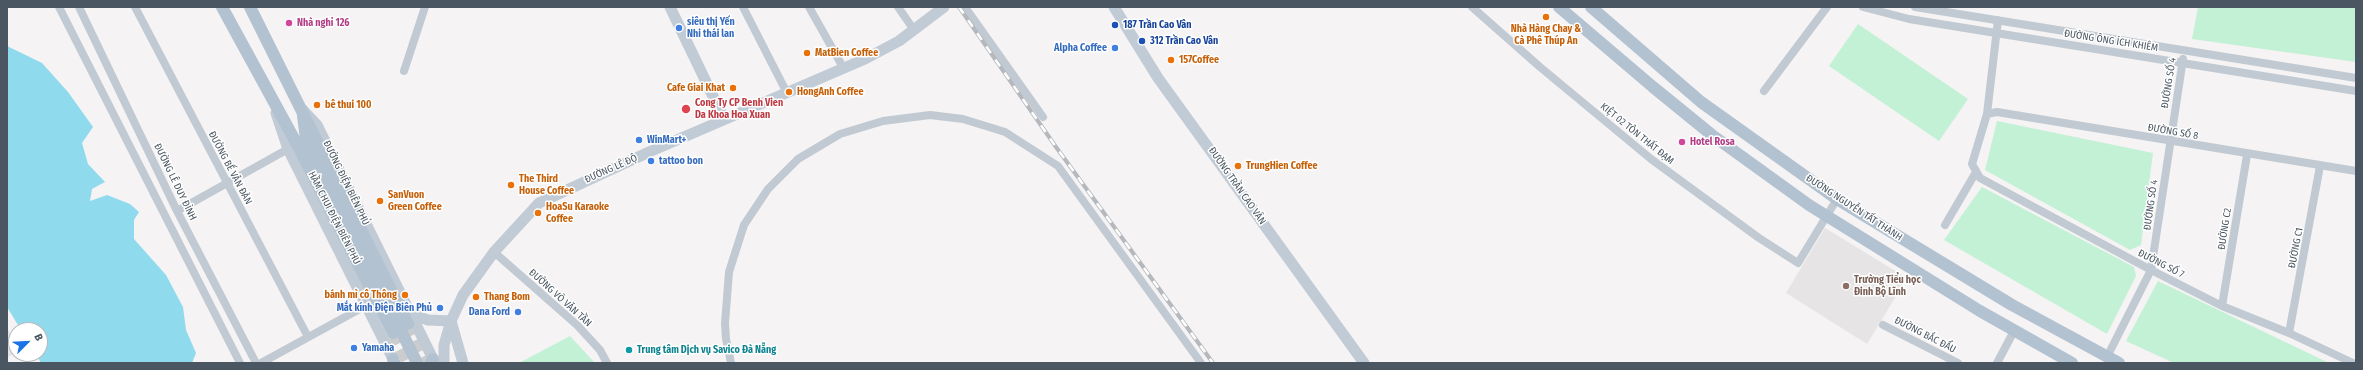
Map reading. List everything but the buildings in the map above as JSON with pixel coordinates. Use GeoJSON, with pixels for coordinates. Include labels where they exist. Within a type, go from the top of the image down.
{"type":"FeatureCollection","features":[{"type":"Feature","properties":{"kind":"main road"},"geometry":{"type":"LineString","coordinates":[[222,7],[274,105]]}},
{"type":"Feature","properties":{"kind":"main road","name":"ĐƯỜNG ĐIỆN BIÊN PHỦ"},"geometry":{"type":"LineString","coordinates":[[250,7],[302,109]]}},
{"type":"Feature","properties":{"kind":"main road"},"geometry":{"type":"LineString","coordinates":[[1560,7],[1652,87],[1712,135],[1827,218],[2014,331],[2072,363]]}},
{"type":"Feature","properties":{"kind":"main road"},"geometry":{"type":"LineString","coordinates":[[1584,27],[1593,9]]}},
{"type":"Feature","properties":{"kind":"main road","name":"ĐƯỜNG NGUYỄN TẤT THÀNH"},"geometry":{"type":"LineString","coordinates":[[1593,9],[1701,102],[1837,199],[2099,358],[2119,363]]}},
{"type":"Feature","properties":{"kind":"main road","name":"HẦM CHUI ĐIỆN BIÊN PHỦ"},"geometry":{"type":"LineString","coordinates":[[274,105],[298,146],[393,333]]}},
{"type":"Feature","properties":{"kind":"main road"},"geometry":{"type":"LineString","coordinates":[[302,109],[306,140],[417,363]]}},
{"type":"Feature","properties":{"kind":"main road","name":"HẦM CHUI ĐIỆN BIÊN PHỦ"},"geometry":{"type":"LineString","coordinates":[[302,109],[408,324]]}},
{"type":"Feature","properties":{"kind":"street"},"geometry":{"type":"LineString","coordinates":[[59,7],[240,363]]}},
{"type":"Feature","properties":{"kind":"street","name":"ĐƯỜNG LÊ DUY ĐÌNH"},"geometry":{"type":"LineString","coordinates":[[80,7],[177,210],[256,363]]}},
{"type":"Feature","properties":{"kind":"street","name":"ĐƯỜNG BẾ VĂN ĐÀN"},"geometry":{"type":"LineString","coordinates":[[135,7],[308,337]]}},
{"type":"Feature","properties":{"kind":"street"},"geometry":{"type":"LineString","coordinates":[[404,71],[425,7]]}},
{"type":"Feature","properties":{"kind":"street"},"geometry":{"type":"LineString","coordinates":[[670,7],[724,119]]}},
{"type":"Feature","properties":{"kind":"street"},"geometry":{"type":"LineString","coordinates":[[743,7],[787,93]]}},
{"type":"Feature","properties":{"kind":"street"},"geometry":{"type":"LineString","coordinates":[[809,7],[844,68]]}},
{"type":"Feature","properties":{"kind":"street"},"geometry":{"type":"LineString","coordinates":[[898,7],[914,30]]}},
{"type":"Feature","properties":{"kind":"street","name":"ĐƯỜNG LÊ ĐỘ"},"geometry":{"type":"LineString","coordinates":[[436,362],[444,345],[451,321],[463,295],[494,252],[539,203],[551,196],[724,119],[844,68],[898,41],[944,7]]}},
{"type":"Feature","properties":{"kind":"street"},"geometry":{"type":"LineString","coordinates":[[965,7],[1043,117]]}},
{"type":"Feature","properties":{"kind":"street","name":"ĐƯỜNG TRẦN CAO VÂN"},"geometry":{"type":"LineString","coordinates":[[1114,7],[1158,78],[1364,363]]}},
{"type":"Feature","properties":{"kind":"street","name":"KIỆT 02 TÔN THẤT ĐẠM"},"geometry":{"type":"LineString","coordinates":[[1472,7],[1540,67],[1650,159],[1758,238],[1798,263],[1827,218]]}},
{"type":"Feature","properties":{"kind":"street"},"geometry":{"type":"LineString","coordinates":[[1764,91],[1827,7]]}},
{"type":"Feature","properties":{"kind":"street","name":"ĐƯỜNG ÔNG ÍCH KHIÊM"},"geometry":{"type":"LineString","coordinates":[[1863,7],[1909,19],[2356,91]]}},
{"type":"Feature","properties":{"kind":"street","name":"ĐƯỜNG ÔNG ÍCH KHIÊM"},"geometry":{"type":"LineString","coordinates":[[1915,7],[2356,78]]}},
{"type":"Feature","properties":{"kind":"street"},"geometry":{"type":"LineString","coordinates":[[1944,225],[1974,168],[1987,114],[1998,20]]}},
{"type":"Feature","properties":{"kind":"street","name":"ĐƯỜNG SỐ 4"},"geometry":{"type":"LineString","coordinates":[[2099,358],[2151,270],[2185,51]]}},
{"type":"Feature","properties":{"kind":"street"},"geometry":{"type":"LineString","coordinates":[[274,105],[288,149],[367,305],[394,362]]}},
{"type":"Feature","properties":{"kind":"street","name":"ĐƯỜNG ĐIỆN BIÊN PHỦ"},"geometry":{"type":"LineString","coordinates":[[302,109],[317,124],[436,362]]}},
{"type":"Feature","properties":{"kind":"street","name":"ĐƯỜNG SỐ 8"},"geometry":{"type":"LineString","coordinates":[[1987,114],[1997,112],[2247,155],[2356,171]]}},
{"type":"Feature","properties":{"kind":"street"},"geometry":{"type":"LineString","coordinates":[[731,363],[724,323],[729,272],[744,225],[768,189],[798,158],[840,134],[883,121],[930,115],[963,119],[1005,132],[1038,151],[1058,166],[1201,363]]}},
{"type":"Feature","properties":{"kind":"street"},"geometry":{"type":"LineString","coordinates":[[177,210],[227,184],[288,149]]}},
{"type":"Feature","properties":{"kind":"street","name":"ĐƯỜNG C2"},"geometry":{"type":"LineString","coordinates":[[2222,306],[2247,155]]}},
{"type":"Feature","properties":{"kind":"street","name":"ĐƯỜNG C1"},"geometry":{"type":"LineString","coordinates":[[2289,333],[2320,166]]}},
{"type":"Feature","properties":{"kind":"street","name":"ĐƯỜNG SỐ 7"},"geometry":{"type":"LineString","coordinates":[[1974,168],[1984,180],[2151,270],[2222,306],[2289,333],[2353,363]]}},
{"type":"Feature","properties":{"kind":"street"},"geometry":{"type":"LineString","coordinates":[[1827,218],[1837,199]]}},
{"type":"Feature","properties":{"kind":"street","name":"ĐƯỜNG VÕ VĂN TẦN"},"geometry":{"type":"LineString","coordinates":[[494,252],[577,325],[600,350],[607,363]]}},
{"type":"Feature","properties":{"kind":"street"},"geometry":{"type":"LineString","coordinates":[[405,302],[419,317],[435,322],[451,321],[463,363]]}},
{"type":"Feature","properties":{"kind":"street"},"geometry":{"type":"LineString","coordinates":[[261,363],[367,305]]}},
{"type":"Feature","properties":{"kind":"street","name":"ĐƯỜNG BẮC ĐẨU"},"geometry":{"type":"LineString","coordinates":[[1883,325],[1958,363]]}},
{"type":"Feature","properties":{"kind":"street"},"geometry":{"type":"LineString","coordinates":[[1997,363],[2014,331]]}},
{"type":"Feature","properties":{"kind":"shaded area","name":"Trường Tiểu học Đinh Bộ Lĩnh"},"geometry":{"type":"Polygon","coordinates":[[[1825,228],[1907,278],[1867,344],[1786,293],[1825,228]]]}},
{"type":"Feature","properties":{"kind":"shaded area"},"geometry":{"type":"Polygon","coordinates":[[[7,328],[8,357],[7,358],[7,328]]]}},
{"type":"Feature","properties":{"kind":"green space"},"geometry":{"type":"Polygon","coordinates":[[[2198,7],[2356,7],[2356,62],[2192,39],[2198,7]]]}},
{"type":"Feature","properties":{"kind":"green space"},"geometry":{"type":"Polygon","coordinates":[[[1858,24],[1968,99],[1939,141],[1829,66],[1858,24]]]}},
{"type":"Feature","properties":{"kind":"green space"},"geometry":{"type":"Polygon","coordinates":[[[1997,121],[2153,153],[2141,245],[2130,250],[1985,170],[1997,121]]]}},
{"type":"Feature","properties":{"kind":"green space"},"geometry":{"type":"Polygon","coordinates":[[[1982,187],[2134,267],[2136,276],[2107,334],[1944,240],[1982,187]]]}},
{"type":"Feature","properties":{"kind":"green space"},"geometry":{"type":"Polygon","coordinates":[[[2158,281],[2329,363],[2174,363],[2126,341],[2158,281]]]}},
{"type":"Feature","properties":{"kind":"green space"},"geometry":{"type":"Polygon","coordinates":[[[570,336],[595,363],[519,363],[570,336]]]}},
{"type":"Feature","properties":{"kind":"water"},"geometry":{"type":"Polygon","coordinates":[[[7,46],[42,63],[68,92],[93,127],[82,143],[88,164],[105,182],[92,189],[90,201],[107,195],[130,204],[139,212],[134,220],[134,239],[166,275],[183,307],[186,330],[196,353],[192,363],[41,363],[48,362],[48,322],[16,322],[7,307],[7,46]]]}},
{"type":"Feature","properties":{"kind":"tunnel"},"geometry":{"type":"LineString","coordinates":[[408,324],[426,363]]}},
{"type":"Feature","properties":{"kind":"tunnel"},"geometry":{"type":"LineString","coordinates":[[393,333],[408,363]]}},
{"type":"Feature","properties":{"kind":"railway"},"geometry":{"type":"LineString","coordinates":[[959,7],[1056,147],[1213,363]]}},
{"type":"Feature","properties":{"kind":"place","name":"Nhà Hàng Chay & Cà Phê Thúp An"},"geometry":{"type":"Point","coordinates":[1546,17]}},
{"type":"Feature","properties":{"kind":"place","name":"Nhà nghỉ 126"},"geometry":{"type":"Point","coordinates":[289,23]}},
{"type":"Feature","properties":{"kind":"place","name":"187 Trần Cao Vân"},"geometry":{"type":"Point","coordinates":[1115,25]}},
{"type":"Feature","properties":{"kind":"place","name":"siêu thị Yến Nhi thái lan"},"geometry":{"type":"Point","coordinates":[679,28]}},
{"type":"Feature","properties":{"kind":"place","name":"312 Trần Cao Vân"},"geometry":{"type":"Point","coordinates":[1142,41]}},
{"type":"Feature","properties":{"kind":"place","name":"Alpha Coffee"},"geometry":{"type":"Point","coordinates":[1115,48]}},
{"type":"Feature","properties":{"kind":"place","name":"MatBien Coffee"},"geometry":{"type":"Point","coordinates":[807,53]}},
{"type":"Feature","properties":{"kind":"place","name":"157Coffee"},"geometry":{"type":"Point","coordinates":[1171,60]}},
{"type":"Feature","properties":{"kind":"place","name":"Cafe Giai Khat"},"geometry":{"type":"Point","coordinates":[733,88]}},
{"type":"Feature","properties":{"kind":"place","name":"HongAnh Coffee"},"geometry":{"type":"Point","coordinates":[789,92]}},
{"type":"Feature","properties":{"kind":"place","name":"bê thui 100"},"geometry":{"type":"Point","coordinates":[317,105]}},
{"type":"Feature","properties":{"kind":"place","name":"Cong Ty CP Benh Vien Da Khoa Hoa Xuan"},"geometry":{"type":"Point","coordinates":[686,109]}},
{"type":"Feature","properties":{"kind":"place","name":"WinMart+"},"geometry":{"type":"Point","coordinates":[639,140]}},
{"type":"Feature","properties":{"kind":"place","name":"Hotel Rosa"},"geometry":{"type":"Point","coordinates":[1682,142]}},
{"type":"Feature","properties":{"kind":"place","name":"tattoo bon"},"geometry":{"type":"Point","coordinates":[651,161]}},
{"type":"Feature","properties":{"kind":"place","name":"TrungHien Coffee"},"geometry":{"type":"Point","coordinates":[1238,166]}},
{"type":"Feature","properties":{"kind":"place","name":"The Third House Coffee"},"geometry":{"type":"Point","coordinates":[511,185]}},
{"type":"Feature","properties":{"kind":"place","name":"SanVuon Green Coffee"},"geometry":{"type":"Point","coordinates":[380,201]}},
{"type":"Feature","properties":{"kind":"place","name":"HoaSu Karaoke Coffee"},"geometry":{"type":"Point","coordinates":[538,213]}},
{"type":"Feature","properties":{"kind":"place","name":"Trường Tiểu học Đinh Bộ Lĩnh"},"geometry":{"type":"Point","coordinates":[1846,286]}},
{"type":"Feature","properties":{"kind":"place","name":"bánh mì cô Thông"},"geometry":{"type":"Point","coordinates":[405,295]}},
{"type":"Feature","properties":{"kind":"place","name":"Thang Bom"},"geometry":{"type":"Point","coordinates":[476,297]}},
{"type":"Feature","properties":{"kind":"place","name":"Mắt kính Điện Biên Phủ"},"geometry":{"type":"Point","coordinates":[440,308]}},
{"type":"Feature","properties":{"kind":"place","name":"Dana Ford"},"geometry":{"type":"Point","coordinates":[518,312]}},
{"type":"Feature","properties":{"kind":"place","name":"Yamaha"},"geometry":{"type":"Point","coordinates":[354,348]}},
{"type":"Feature","properties":{"kind":"place","name":"Trung tâm Dịch vụ Savico Đà Nẵng"},"geometry":{"type":"Point","coordinates":[629,350]}}]}
